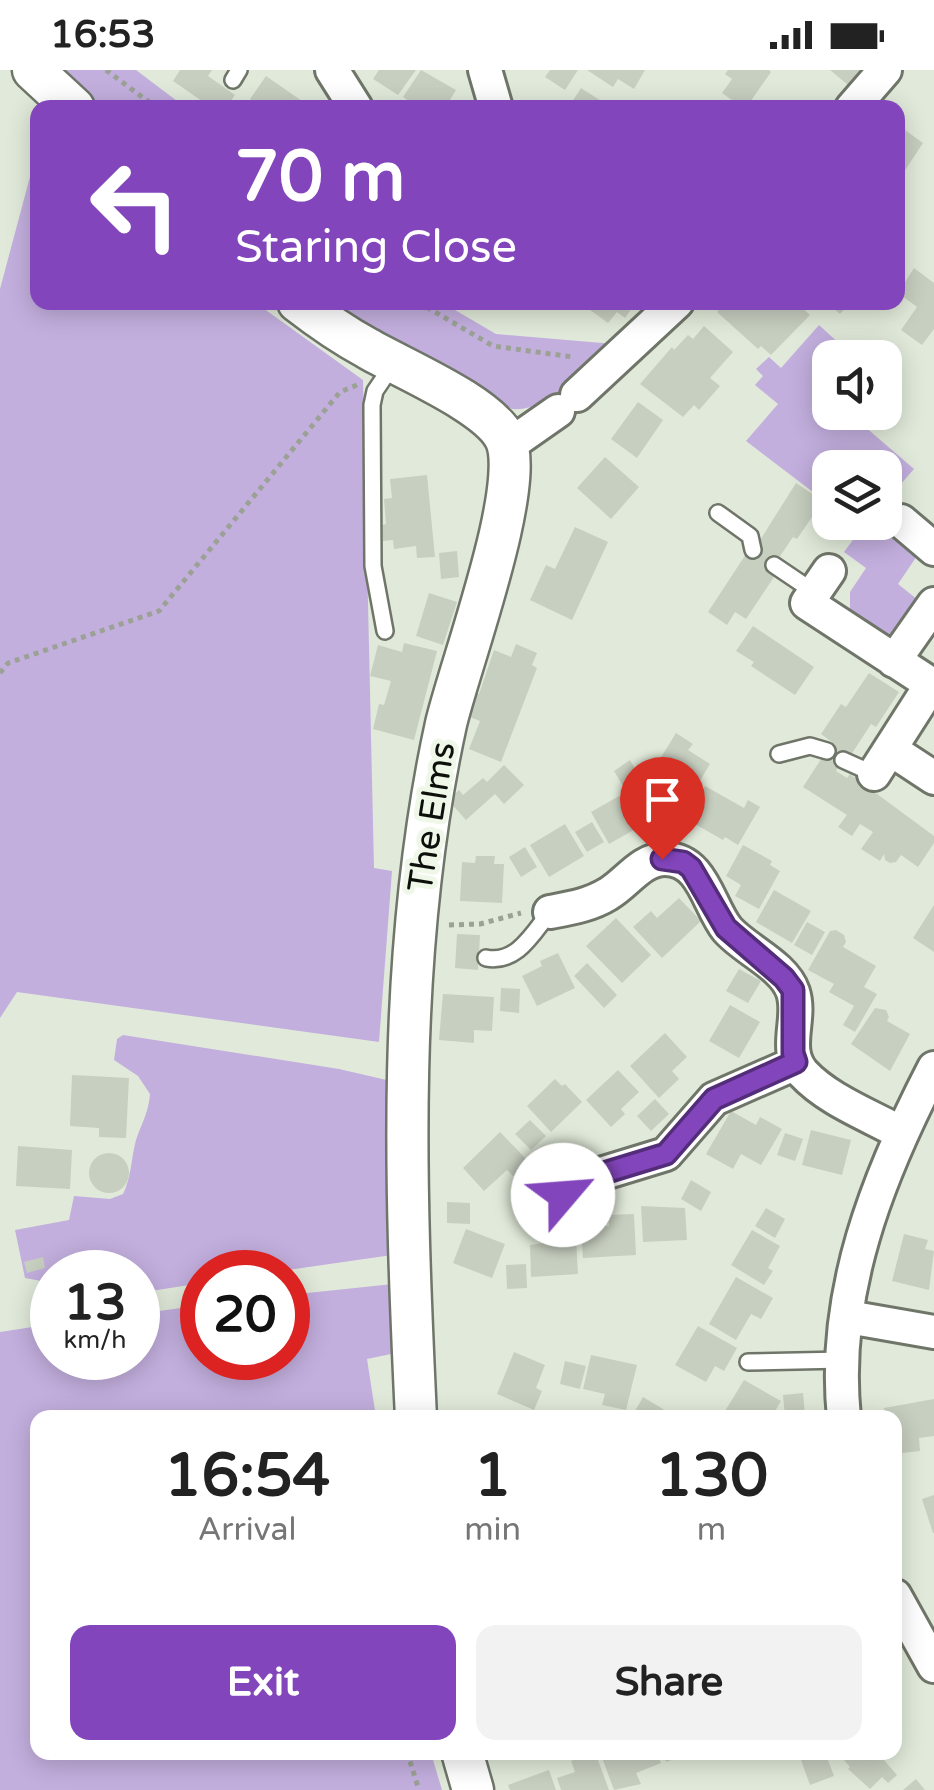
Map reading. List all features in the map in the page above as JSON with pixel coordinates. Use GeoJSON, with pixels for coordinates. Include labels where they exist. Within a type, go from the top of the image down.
{"type":"FeatureCollection","features":[{"type":"Feature","properties":{"kind":"street"},"geometry":{"type":"LineString","coordinates":[[33,70],[65,100]]}},
{"type":"Feature","properties":{"kind":"street"},"geometry":{"type":"LineString","coordinates":[[332,70],[351,100]]}},
{"type":"Feature","properties":{"kind":"street"},"geometry":{"type":"LineString","coordinates":[[484,70],[493,100]]}},
{"type":"Feature","properties":{"kind":"street"},"geometry":{"type":"LineString","coordinates":[[859,100],[885,70]]}},
{"type":"Feature","properties":{"kind":"street"},"geometry":{"type":"LineString","coordinates":[[309,310],[349,338],[479,411],[499,428],[508,446],[567,403],[669,310]]}},
{"type":"Feature","properties":{"kind":"street","name":"The Elms"},"geometry":{"type":"LineString","coordinates":[[416,1410],[406,1160],[416,925],[436,772],[505,507],[511,466],[508,446]]}},
{"type":"Feature","properties":{"kind":"street"},"geometry":{"type":"LineString","coordinates":[[902,521],[934,549]]}},
{"type":"Feature","properties":{"kind":"street"},"geometry":{"type":"LineString","coordinates":[[822,582],[807,603],[932,686],[882,762],[934,778]]}},
{"type":"Feature","properties":{"kind":"street"},"geometry":{"type":"LineString","coordinates":[[894,661],[934,604]]}},
{"type":"Feature","properties":{"kind":"street"},"geometry":{"type":"LineString","coordinates":[[550,912],[583,906],[610,893],[651,861],[670,860],[691,868],[726,928],[793,990],[793,1053],[803,1072],[833,1095],[900,1133]]}},
{"type":"Feature","properties":{"kind":"street"},"geometry":{"type":"LineString","coordinates":[[594,1176],[666,1154],[714,1099],[796,1062]]}},
{"type":"Feature","properties":{"kind":"street"},"geometry":{"type":"LineString","coordinates":[[844,1410],[843,1360],[863,1234],[900,1133],[934,1068]]}},
{"type":"Feature","properties":{"kind":"street"},"geometry":{"type":"LineString","coordinates":[[848,1317],[934,1332]]}},
{"type":"Feature","properties":{"kind":"street"},"geometry":{"type":"LineString","coordinates":[[902,1609],[934,1666]]}},
{"type":"Feature","properties":{"kind":"street"},"geometry":{"type":"LineString","coordinates":[[464,1760],[473,1790]]}},
{"type":"Feature","properties":{"kind":"lane"},"geometry":{"type":"LineString","coordinates":[[384,631],[373,566],[372,404],[375,391],[394,363]]}},
{"type":"Feature","properties":{"kind":"lane"},"geometry":{"type":"LineString","coordinates":[[718,513],[750,536],[753,550]]}},
{"type":"Feature","properties":{"kind":"lane"},"geometry":{"type":"LineString","coordinates":[[774,565],[822,582]]}},
{"type":"Feature","properties":{"kind":"lane"},"geometry":{"type":"LineString","coordinates":[[779,754],[810,746],[827,750]]}},
{"type":"Feature","properties":{"kind":"lane"},"geometry":{"type":"LineString","coordinates":[[842,760],[882,762]]}},
{"type":"Feature","properties":{"kind":"lane"},"geometry":{"type":"LineString","coordinates":[[639,793],[670,860]]}},
{"type":"Feature","properties":{"kind":"lane"},"geometry":{"type":"LineString","coordinates":[[486,958],[498,960],[514,953],[550,912]]}},
{"type":"Feature","properties":{"kind":"lane"},"geometry":{"type":"LineString","coordinates":[[534,1207],[594,1176]]}},
{"type":"Feature","properties":{"kind":"lane"},"geometry":{"type":"LineString","coordinates":[[748,1362],[843,1360]]}},
{"type":"Feature","properties":{"kind":"path"},"geometry":{"type":"LineString","coordinates":[[106,70],[147,100]]}},
{"type":"Feature","properties":{"kind":"path"},"geometry":{"type":"LineString","coordinates":[[432,310],[493,346],[616,361]]}},
{"type":"Feature","properties":{"kind":"path"},"geometry":{"type":"LineString","coordinates":[[0,673],[8,663],[159,610],[340,392],[366,382],[394,363]]}},
{"type":"Feature","properties":{"kind":"path"},"geometry":{"type":"LineString","coordinates":[[416,925],[480,924],[514,913],[550,912]]}},
{"type":"Feature","properties":{"kind":"path"},"geometry":{"type":"LineString","coordinates":[[410,1760],[419,1790]]}},
{"type":"Feature","properties":{"kind":"shaded area"},"geometry":{"type":"Polygon","coordinates":[[[58,70],[136,70],[176,100],[92,100],[58,70]]]}},
{"type":"Feature","properties":{"kind":"shaded area"},"geometry":{"type":"Polygon","coordinates":[[[30,177],[30,310],[266,310],[363,380],[374,868],[392,871],[379,1042],[17,992],[0,1018],[0,289],[30,177]]]}},
{"type":"Feature","properties":{"kind":"shaded area"},"geometry":{"type":"Polygon","coordinates":[[[341,310],[455,310],[496,334],[614,344],[554,396],[526,408],[512,409],[371,332],[341,310]]]}},
{"type":"Feature","properties":{"kind":"shaded area"},"geometry":{"type":"Polygon","coordinates":[[[819,325],[835,340],[812,340],[812,430],[869,430],[892,450],[812,450],[812,491],[746,441],[778,404],[755,385],[763,376],[756,369],[769,357],[781,368],[819,325]]]}},
{"type":"Feature","properties":{"kind":"shaded area"},"geometry":{"type":"Polygon","coordinates":[[[902,459],[914,469],[902,483],[902,459]]]}},
{"type":"Feature","properties":{"kind":"shaded area"},"geometry":{"type":"Polygon","coordinates":[[[902,538],[919,553],[898,584],[918,600],[896,632],[884,637],[850,614],[850,592],[866,568],[844,552],[853,540],[902,538]]]}},
{"type":"Feature","properties":{"kind":"shaded area"},"geometry":{"type":"Polygon","coordinates":[[[123,1035],[339,1069],[391,1081],[392,1255],[310,1267],[310,1250],[180,1250],[180,1286],[160,1290],[160,1250],[30,1250],[30,1279],[25,1278],[15,1230],[69,1220],[74,1196],[110,1199],[123,1194],[126,1188],[150,1094],[138,1076],[114,1060],[117,1039],[123,1035]]]}},
{"type":"Feature","properties":{"kind":"shaded area"},"geometry":{"type":"Polygon","coordinates":[[[393,1284],[396,1353],[367,1359],[375,1410],[30,1410],[30,1760],[433,1760],[442,1790],[0,1790],[0,1332],[30,1327],[30,1380],[160,1380],[160,1311],[180,1308],[180,1380],[310,1380],[310,1293],[393,1284]]]}},
{"type":"Feature","properties":{"kind":"building"},"geometry":{"type":"Polygon","coordinates":[[[180,70],[212,70],[208,76],[235,95],[232,100],[200,100],[173,81],[180,70]]]}},
{"type":"Feature","properties":{"kind":"building"},"geometry":{"type":"Polygon","coordinates":[[[379,70],[416,70],[398,95],[373,79],[379,70]]]}},
{"type":"Feature","properties":{"kind":"building"},"geometry":{"type":"Polygon","coordinates":[[[421,70],[456,90],[450,100],[403,97],[421,70]]]}},
{"type":"Feature","properties":{"kind":"building"},"geometry":{"type":"Polygon","coordinates":[[[550,70],[578,70],[565,90],[545,77],[550,70]]]}},
{"type":"Feature","properties":{"kind":"building"},"geometry":{"type":"Polygon","coordinates":[[[587,70],[645,70],[634,89],[618,79],[613,87],[587,70]]]}},
{"type":"Feature","properties":{"kind":"building"},"geometry":{"type":"Polygon","coordinates":[[[728,70],[771,72],[752,100],[732,100],[722,93],[732,79],[725,74],[728,70]]]}},
{"type":"Feature","properties":{"kind":"building"},"geometry":{"type":"Polygon","coordinates":[[[830,70],[861,70],[848,85],[830,70]]]}},
{"type":"Feature","properties":{"kind":"building"},"geometry":{"type":"Polygon","coordinates":[[[266,76],[300,100],[251,100],[266,76]]]}},
{"type":"Feature","properties":{"kind":"building"},"geometry":{"type":"Polygon","coordinates":[[[581,88],[600,100],[573,100],[581,88]]]}},
{"type":"Feature","properties":{"kind":"building"},"geometry":{"type":"Polygon","coordinates":[[[905,130],[923,143],[905,170],[905,130]]]}},
{"type":"Feature","properties":{"kind":"building"},"geometry":{"type":"Polygon","coordinates":[[[914,268],[934,283],[934,329],[922,345],[901,330],[917,307],[905,298],[905,282],[914,268]]]}},
{"type":"Feature","properties":{"kind":"building"},"geometry":{"type":"Polygon","coordinates":[[[590,310],[630,310],[625,318],[617,312],[608,323],[590,310]]]}},
{"type":"Feature","properties":{"kind":"building"},"geometry":{"type":"Polygon","coordinates":[[[805,310],[810,315],[771,355],[761,346],[758,349],[717,312],[805,310]]]}},
{"type":"Feature","properties":{"kind":"building"},"geometry":{"type":"Polygon","coordinates":[[[704,326],[733,352],[710,378],[720,386],[699,410],[694,405],[683,417],[640,384],[672,347],[674,350],[688,335],[693,339],[704,326]]]}},
{"type":"Feature","properties":{"kind":"building"},"geometry":{"type":"Polygon","coordinates":[[[638,402],[663,420],[637,458],[611,439],[638,402]]]}},
{"type":"Feature","properties":{"kind":"building"},"geometry":{"type":"Polygon","coordinates":[[[605,457],[639,487],[611,519],[577,488],[605,457]]]}},
{"type":"Feature","properties":{"kind":"building"},"geometry":{"type":"Polygon","coordinates":[[[427,475],[435,557],[417,558],[416,546],[394,549],[393,540],[383,541],[384,499],[392,498],[390,479],[427,475]]]}},
{"type":"Feature","properties":{"kind":"building"},"geometry":{"type":"Polygon","coordinates":[[[796,483],[812,494],[812,517],[774,565],[778,571],[746,619],[735,612],[727,625],[708,612],[748,551],[752,553],[796,483]]]}},
{"type":"Feature","properties":{"kind":"building"},"geometry":{"type":"Polygon","coordinates":[[[575,527],[608,542],[572,620],[530,600],[546,565],[555,569],[575,527]]]}},
{"type":"Feature","properties":{"kind":"building"},"geometry":{"type":"Polygon","coordinates":[[[457,551],[459,577],[441,579],[439,553],[457,551]]]}},
{"type":"Feature","properties":{"kind":"building"},"geometry":{"type":"Polygon","coordinates":[[[429,593],[457,602],[443,645],[416,636],[429,593]]]}},
{"type":"Feature","properties":{"kind":"building"},"geometry":{"type":"Polygon","coordinates":[[[753,626],[814,667],[795,695],[751,666],[754,662],[736,651],[753,626]]]}},
{"type":"Feature","properties":{"kind":"building"},"geometry":{"type":"Polygon","coordinates":[[[404,643],[437,651],[414,740],[373,729],[379,704],[384,705],[391,681],[370,676],[378,645],[402,652],[404,643]]]}},
{"type":"Feature","properties":{"kind":"building"},"geometry":{"type":"Polygon","coordinates":[[[516,644],[537,653],[532,665],[537,668],[501,762],[469,749],[480,721],[460,713],[469,690],[479,694],[494,650],[511,657],[516,644]]]}},
{"type":"Feature","properties":{"kind":"building"},"geometry":{"type":"Polygon","coordinates":[[[869,673],[899,692],[876,727],[871,724],[836,771],[847,778],[850,774],[934,836],[934,843],[918,867],[901,855],[890,863],[884,854],[880,861],[861,849],[873,832],[860,824],[852,836],[838,827],[847,815],[803,787],[832,742],[821,734],[869,673]]]}},
{"type":"Feature","properties":{"kind":"building"},"geometry":{"type":"Polygon","coordinates":[[[676,733],[693,744],[688,750],[710,764],[686,804],[663,790],[668,782],[652,772],[676,733]]]}},
{"type":"Feature","properties":{"kind":"building"},"geometry":{"type":"Polygon","coordinates":[[[630,760],[642,781],[626,791],[614,771],[630,760]]]}},
{"type":"Feature","properties":{"kind":"building"},"geometry":{"type":"Polygon","coordinates":[[[504,765],[524,785],[504,804],[495,794],[466,820],[448,800],[459,790],[463,795],[483,778],[487,782],[504,765]]]}},
{"type":"Feature","properties":{"kind":"building"},"geometry":{"type":"Polygon","coordinates":[[[705,786],[744,808],[748,800],[760,807],[738,845],[686,819],[705,786]]]}},
{"type":"Feature","properties":{"kind":"building"},"geometry":{"type":"Polygon","coordinates":[[[628,791],[646,823],[609,844],[591,812],[628,791]]]}},
{"type":"Feature","properties":{"kind":"building"},"geometry":{"type":"Polygon","coordinates":[[[592,822],[604,842],[587,852],[575,832],[592,822]]]}},
{"type":"Feature","properties":{"kind":"building"},"geometry":{"type":"Polygon","coordinates":[[[565,824],[584,856],[549,877],[530,845],[565,824]]]}},
{"type":"Feature","properties":{"kind":"building"},"geometry":{"type":"Polygon","coordinates":[[[743,845],[772,861],[770,865],[780,871],[759,909],[735,896],[741,885],[726,876],[743,845]]]}},
{"type":"Feature","properties":{"kind":"building"},"geometry":{"type":"Polygon","coordinates":[[[525,847],[537,867],[521,877],[509,857],[525,847]]]}},
{"type":"Feature","properties":{"kind":"building"},"geometry":{"type":"Polygon","coordinates":[[[476,856],[495,856],[494,864],[504,864],[502,903],[460,901],[462,862],[475,863],[476,856]]]}},
{"type":"Feature","properties":{"kind":"building"},"geometry":{"type":"Polygon","coordinates":[[[774,890],[811,911],[792,943],[756,922],[774,890]]]}},
{"type":"Feature","properties":{"kind":"building"},"geometry":{"type":"Polygon","coordinates":[[[679,898],[701,921],[662,958],[633,927],[651,911],[657,918],[679,898]]]}},
{"type":"Feature","properties":{"kind":"building"},"geometry":{"type":"Polygon","coordinates":[[[934,905],[934,952],[913,938],[934,905]]]}},
{"type":"Feature","properties":{"kind":"building"},"geometry":{"type":"Polygon","coordinates":[[[616,918],[651,955],[622,983],[586,946],[616,918]]]}},
{"type":"Feature","properties":{"kind":"building"},"geometry":{"type":"Polygon","coordinates":[[[807,922],[825,932],[812,955],[794,945],[807,922]]]}},
{"type":"Feature","properties":{"kind":"building"},"geometry":{"type":"Polygon","coordinates":[[[830,931],[844,935],[843,947],[876,966],[864,987],[877,994],[855,1032],[843,1025],[854,1006],[829,992],[834,984],[808,970],[830,931]]]}},
{"type":"Feature","properties":{"kind":"building"},"geometry":{"type":"Polygon","coordinates":[[[457,934],[480,935],[478,970],[455,968],[457,934]]]}},
{"type":"Feature","properties":{"kind":"building"},"geometry":{"type":"Polygon","coordinates":[[[558,953],[575,988],[537,1006],[522,976],[558,953]]]}},
{"type":"Feature","properties":{"kind":"building"},"geometry":{"type":"Polygon","coordinates":[[[587,963],[617,995],[604,1008],[574,976],[587,963]]]}},
{"type":"Feature","properties":{"kind":"building"},"geometry":{"type":"Polygon","coordinates":[[[739,969],[761,981],[748,1003],[726,991],[739,969]]]}},
{"type":"Feature","properties":{"kind":"building"},"geometry":{"type":"Polygon","coordinates":[[[501,988],[520,989],[519,1013],[500,1011],[501,988]]]}},
{"type":"Feature","properties":{"kind":"building"},"geometry":{"type":"Polygon","coordinates":[[[443,994],[494,997],[492,1031],[474,1030],[474,1043],[439,1040],[443,994]]]}},
{"type":"Feature","properties":{"kind":"building"},"geometry":{"type":"Polygon","coordinates":[[[730,1005],[760,1022],[739,1058],[709,1041],[730,1005]]]}},
{"type":"Feature","properties":{"kind":"building"},"geometry":{"type":"Polygon","coordinates":[[[875,1008],[886,1010],[887,1021],[910,1034],[890,1071],[851,1044],[875,1008]]]}},
{"type":"Feature","properties":{"kind":"building"},"geometry":{"type":"Polygon","coordinates":[[[665,1033],[687,1057],[672,1071],[679,1079],[659,1098],[630,1066],[665,1033]]]}},
{"type":"Feature","properties":{"kind":"building"},"geometry":{"type":"Polygon","coordinates":[[[618,1070],[639,1092],[621,1109],[625,1114],[611,1127],[586,1100],[618,1070]]]}},
{"type":"Feature","properties":{"kind":"building"},"geometry":{"type":"Polygon","coordinates":[[[72,1075],[129,1078],[126,1138],[99,1137],[99,1128],[70,1126],[72,1075]]]}},
{"type":"Feature","properties":{"kind":"building"},"geometry":{"type":"Polygon","coordinates":[[[555,1079],[582,1102],[551,1132],[527,1106],[555,1079]]]}},
{"type":"Feature","properties":{"kind":"building"},"geometry":{"type":"Polygon","coordinates":[[[655,1099],[669,1114],[651,1131],[637,1116],[655,1099]]]}},
{"type":"Feature","properties":{"kind":"building"},"geometry":{"type":"Polygon","coordinates":[[[731,1111],[756,1125],[760,1117],[782,1129],[761,1165],[741,1154],[733,1169],[706,1154],[731,1111]]]}},
{"type":"Feature","properties":{"kind":"building"},"geometry":{"type":"Polygon","coordinates":[[[530,1120],[546,1136],[531,1150],[515,1134],[530,1120]]]}},
{"type":"Feature","properties":{"kind":"building"},"geometry":{"type":"Polygon","coordinates":[[[811,1130],[851,1140],[842,1175],[802,1165],[811,1130]]]}},
{"type":"Feature","properties":{"kind":"building"},"geometry":{"type":"Polygon","coordinates":[[[500,1132],[529,1162],[513,1176],[507,1170],[484,1191],[463,1168],[500,1132]]]}},
{"type":"Feature","properties":{"kind":"building"},"geometry":{"type":"Polygon","coordinates":[[[785,1133],[803,1139],[795,1161],[777,1155],[785,1133]]]}},
{"type":"Feature","properties":{"kind":"building"},"geometry":{"type":"Polygon","coordinates":[[[18,1146],[72,1150],[70,1189],[16,1186],[18,1146]]]}},
{"type":"Feature","properties":{"kind":"building"},"geometry":{"type":"Polygon","coordinates":[[[109,1153],[123,1159],[129,1173],[123,1187],[109,1193],[95,1187],[89,1173],[95,1159],[109,1153]]]}},
{"type":"Feature","properties":{"kind":"building"},"geometry":{"type":"Polygon","coordinates":[[[691,1180],[711,1192],[701,1211],[681,1199],[691,1180]]]}},
{"type":"Feature","properties":{"kind":"building"},"geometry":{"type":"Polygon","coordinates":[[[447,1202],[470,1203],[470,1224],[447,1223],[447,1202]]]}},
{"type":"Feature","properties":{"kind":"building"},"geometry":{"type":"Polygon","coordinates":[[[641,1206],[685,1208],[687,1240],[643,1242],[641,1206]]]}},
{"type":"Feature","properties":{"kind":"building"},"geometry":{"type":"Polygon","coordinates":[[[766,1208],[785,1219],[775,1238],[755,1226],[766,1208]]]}},
{"type":"Feature","properties":{"kind":"building"},"geometry":{"type":"Polygon","coordinates":[[[634,1214],[636,1255],[583,1258],[581,1227],[609,1226],[608,1215],[634,1214]]]}},
{"type":"Feature","properties":{"kind":"building"},"geometry":{"type":"Polygon","coordinates":[[[466,1229],[505,1244],[492,1278],[453,1263],[466,1229]]]}},
{"type":"Feature","properties":{"kind":"building"},"geometry":{"type":"Polygon","coordinates":[[[752,1230],[780,1246],[768,1268],[773,1271],[764,1285],[731,1265],[752,1230]]]}},
{"type":"Feature","properties":{"kind":"building"},"geometry":{"type":"Polygon","coordinates":[[[904,1234],[928,1240],[925,1249],[934,1251],[929,1290],[892,1281],[904,1234]]]}},
{"type":"Feature","properties":{"kind":"building"},"geometry":{"type":"Polygon","coordinates":[[[576,1238],[578,1274],[531,1277],[530,1245],[576,1238]]]}},
{"type":"Feature","properties":{"kind":"building"},"geometry":{"type":"Polygon","coordinates":[[[526,1264],[527,1288],[507,1289],[506,1265],[526,1264]]]}},
{"type":"Feature","properties":{"kind":"building"},"geometry":{"type":"Polygon","coordinates":[[[736,1277],[773,1298],[761,1319],[751,1314],[736,1340],[709,1324],[736,1277]]]}},
{"type":"Feature","properties":{"kind":"building"},"geometry":{"type":"Polygon","coordinates":[[[698,1326],[737,1348],[724,1371],[715,1366],[706,1382],[675,1365],[698,1326]]]}},
{"type":"Feature","properties":{"kind":"building"},"geometry":{"type":"Polygon","coordinates":[[[514,1352],[545,1365],[536,1388],[542,1391],[534,1410],[497,1394],[514,1352]]]}},
{"type":"Feature","properties":{"kind":"building"},"geometry":{"type":"Polygon","coordinates":[[[591,1355],[637,1365],[626,1410],[602,1405],[605,1394],[583,1389],[591,1355]]]}},
{"type":"Feature","properties":{"kind":"building"},"geometry":{"type":"Polygon","coordinates":[[[565,1361],[586,1366],[580,1389],[560,1384],[565,1361]]]}},
{"type":"Feature","properties":{"kind":"building"},"geometry":{"type":"Polygon","coordinates":[[[744,1380],[781,1401],[776,1410],[726,1410],[744,1380]]]}},
{"type":"Feature","properties":{"kind":"building"},"geometry":{"type":"Polygon","coordinates":[[[803,1393],[805,1410],[784,1410],[783,1395],[803,1393]]]}},
{"type":"Feature","properties":{"kind":"building"},"geometry":{"type":"Polygon","coordinates":[[[643,1397],[665,1410],[636,1410],[643,1397]]]}},
{"type":"Feature","properties":{"kind":"building"},"geometry":{"type":"Polygon","coordinates":[[[934,1399],[934,1436],[919,1438],[920,1451],[902,1453],[902,1410],[884,1408],[934,1399]]]}},
{"type":"Feature","properties":{"kind":"building"},"geometry":{"type":"Polygon","coordinates":[[[934,1495],[934,1533],[933,1533],[922,1499],[934,1495]]]}},
{"type":"Feature","properties":{"kind":"building"},"geometry":{"type":"Polygon","coordinates":[[[598,1760],[609,1790],[561,1790],[557,1778],[575,1772],[571,1761],[598,1760]]]}},
{"type":"Feature","properties":{"kind":"building"},"geometry":{"type":"Polygon","coordinates":[[[603,1760],[660,1760],[661,1763],[636,1773],[641,1784],[614,1790],[603,1760]]]}},
{"type":"Feature","properties":{"kind":"building"},"geometry":{"type":"Polygon","coordinates":[[[801,1760],[828,1760],[834,1776],[810,1785],[801,1760]]]}},
{"type":"Feature","properties":{"kind":"building"},"geometry":{"type":"Polygon","coordinates":[[[844,1760],[884,1760],[897,1775],[888,1783],[882,1777],[870,1789],[844,1760]]]}},
{"type":"Feature","properties":{"kind":"building"},"geometry":{"type":"Polygon","coordinates":[[[549,1770],[556,1790],[510,1790],[508,1785],[549,1770]]]}},
{"type":"Feature","properties":{"kind":"building"},"geometry":{"type":"Polygon","coordinates":[[[916,1779],[925,1790],[903,1790],[916,1779]]]}},
{"type":"Feature","properties":{"kind":"route"},"geometry":{"type":"LineString","coordinates":[[563,1195],[594,1176],[666,1154],[714,1099],[796,1062],[793,990],[726,928],[691,868],[677,860],[662,859]]}}]}
